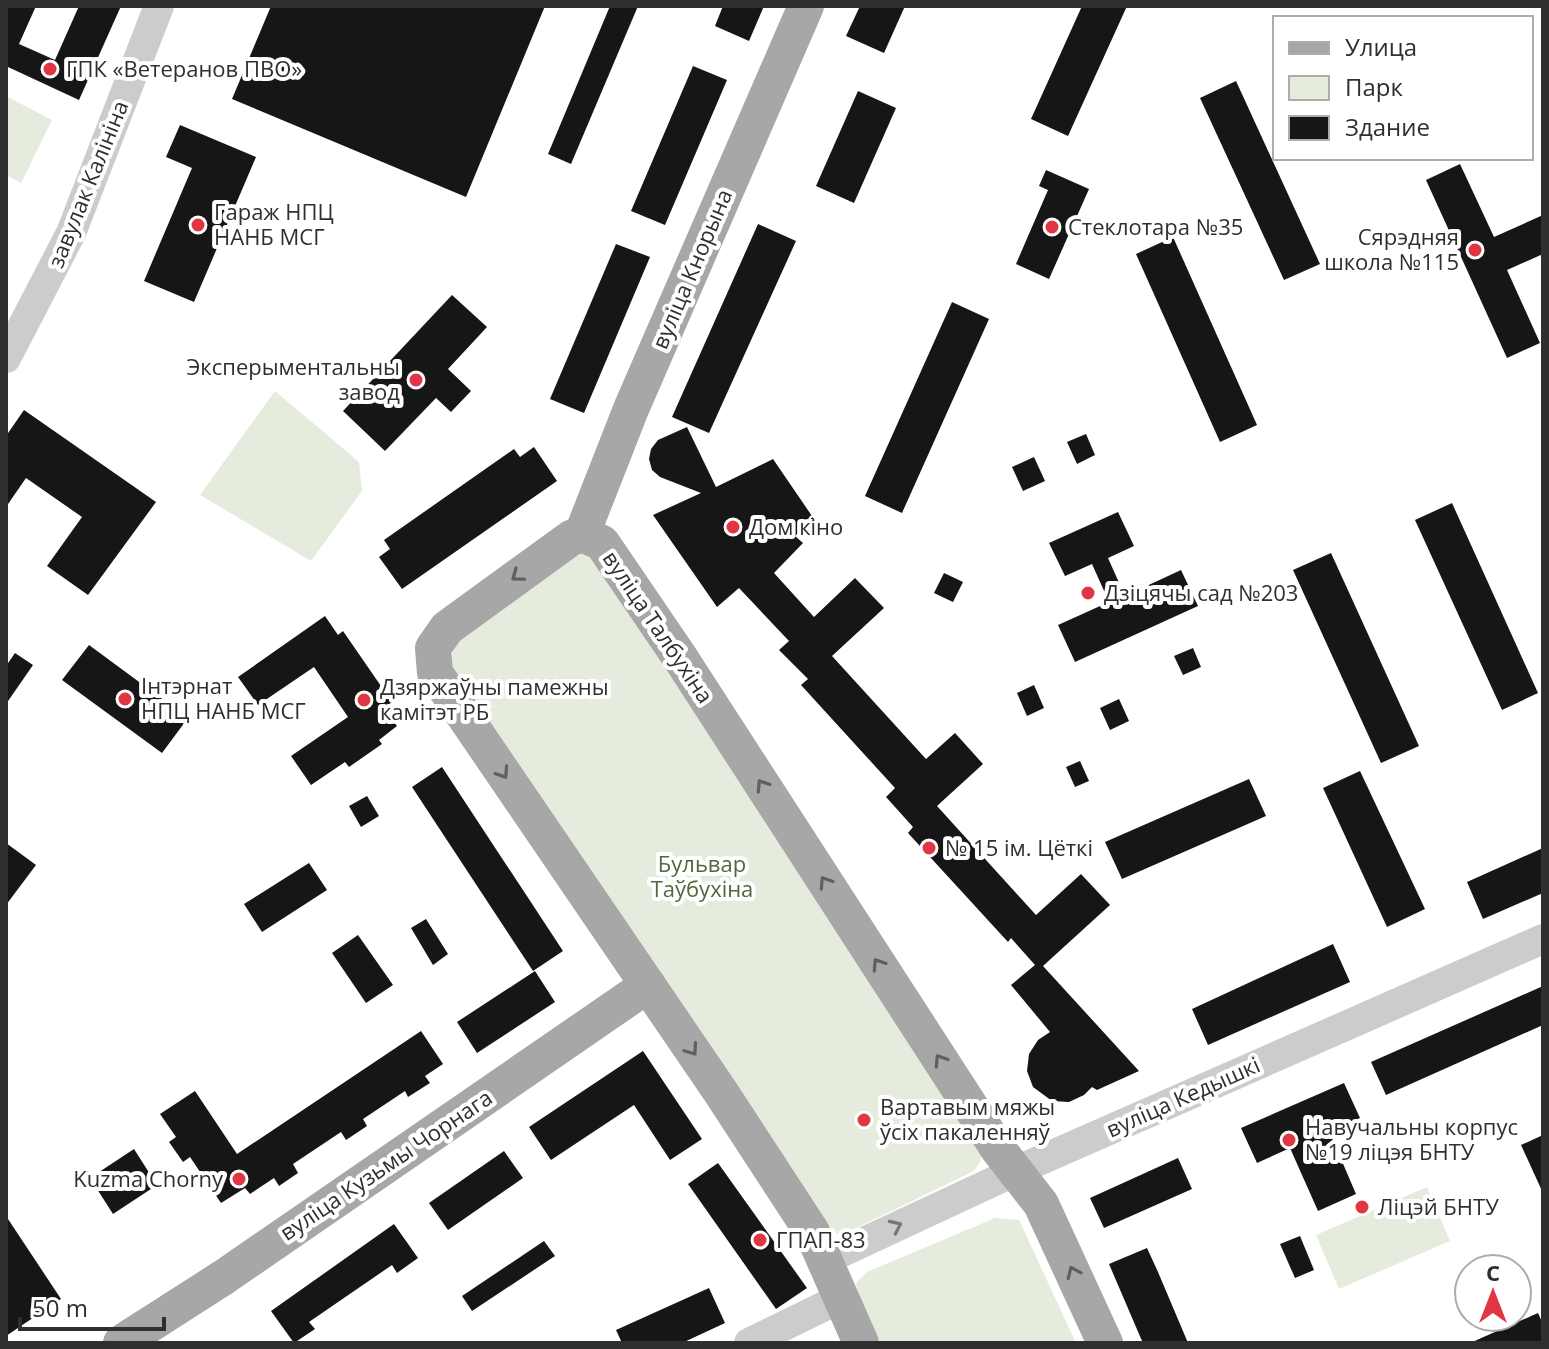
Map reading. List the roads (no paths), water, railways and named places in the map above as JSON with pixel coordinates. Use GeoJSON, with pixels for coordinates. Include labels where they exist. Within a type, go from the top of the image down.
{"type":"FeatureCollection","features":[{"type":"Feature","properties":{"kind":"main road","name":"вуліца Кнорына"},"geometry":{"type":"LineString","coordinates":[[582,534],[631,409],[806,6]]}},
{"type":"Feature","properties":{"kind":"main road","name":"вуліца Талбухіна"},"geometry":{"type":"LineString","coordinates":[[861,1343],[843,1297],[804,1219],[435,673],[433,648],[447,628],[558,546],[582,534],[602,543],[681,659],[998,1149],[1041,1204],[1105,1343]]}},
{"type":"Feature","properties":{"kind":"main road","name":"вуліца Кузьмы Чорнага"},"geometry":{"type":"LineString","coordinates":[[121,1343],[224,1277],[648,985]]}},
{"type":"Feature","properties":{"kind":"street","name":"завулак Калініна"},"geometry":{"type":"LineString","coordinates":[[6,358],[71,233],[159,6]]}},
{"type":"Feature","properties":{"kind":"street","name":"вуліца Кедышкі"},"geometry":{"type":"LineString","coordinates":[[825,1260],[1016,1171],[1543,939]]}},
{"type":"Feature","properties":{"kind":"street"},"geometry":{"type":"LineString","coordinates":[[749,1343],[843,1297]]}},
{"type":"Feature","properties":{"kind":"place","name":"ГПК «Ветеранов ПВО»"},"geometry":{"type":"Point","coordinates":[50,69]}},
{"type":"Feature","properties":{"kind":"place","name":"Гараж НПЦ НАНБ МСГ"},"geometry":{"type":"Point","coordinates":[198,225]}},
{"type":"Feature","properties":{"kind":"place","name":"Стеклотара №35"},"geometry":{"type":"Point","coordinates":[1052,227]}},
{"type":"Feature","properties":{"kind":"place","name":"Сярэдняя школа №115"},"geometry":{"type":"Point","coordinates":[1475,250]}},
{"type":"Feature","properties":{"kind":"place","name":"Эксперыментальны завод"},"geometry":{"type":"Point","coordinates":[416,380]}},
{"type":"Feature","properties":{"kind":"place","name":"Дом кіно"},"geometry":{"type":"Point","coordinates":[733,527]}},
{"type":"Feature","properties":{"kind":"place","name":"Дзіцячы сад №203"},"geometry":{"type":"Point","coordinates":[1088,593]}},
{"type":"Feature","properties":{"kind":"place","name":"Інтэрнат НПЦ НАНБ МСГ"},"geometry":{"type":"Point","coordinates":[125,699]}},
{"type":"Feature","properties":{"kind":"place","name":"Дзяржаўны памежны камітэт РБ"},"geometry":{"type":"Point","coordinates":[364,700]}},
{"type":"Feature","properties":{"kind":"place","name":"№ 15 ім. Цёткі"},"geometry":{"type":"Point","coordinates":[929,848]}},
{"type":"Feature","properties":{"kind":"place","name":"Вартавым мяжы ўсіх пакаленняў"},"geometry":{"type":"Point","coordinates":[864,1120]}},
{"type":"Feature","properties":{"kind":"place","name":"Навучальны корпус №19 ліцэя БНТУ"},"geometry":{"type":"Point","coordinates":[1289,1140]}},
{"type":"Feature","properties":{"kind":"place","name":"Kuzma Chorny"},"geometry":{"type":"Point","coordinates":[239,1179]}},
{"type":"Feature","properties":{"kind":"place","name":"Ліцэй БНТУ"},"geometry":{"type":"Point","coordinates":[1362,1207]}},
{"type":"Feature","properties":{"kind":"place","name":"ГПАП-83"},"geometry":{"type":"Point","coordinates":[760,1240]}},
{"type":"Feature","properties":{"kind":"park label","name":"Бульвар Таўбухіна"},"geometry":{"type":"Point","coordinates":[702,876]}}]}
